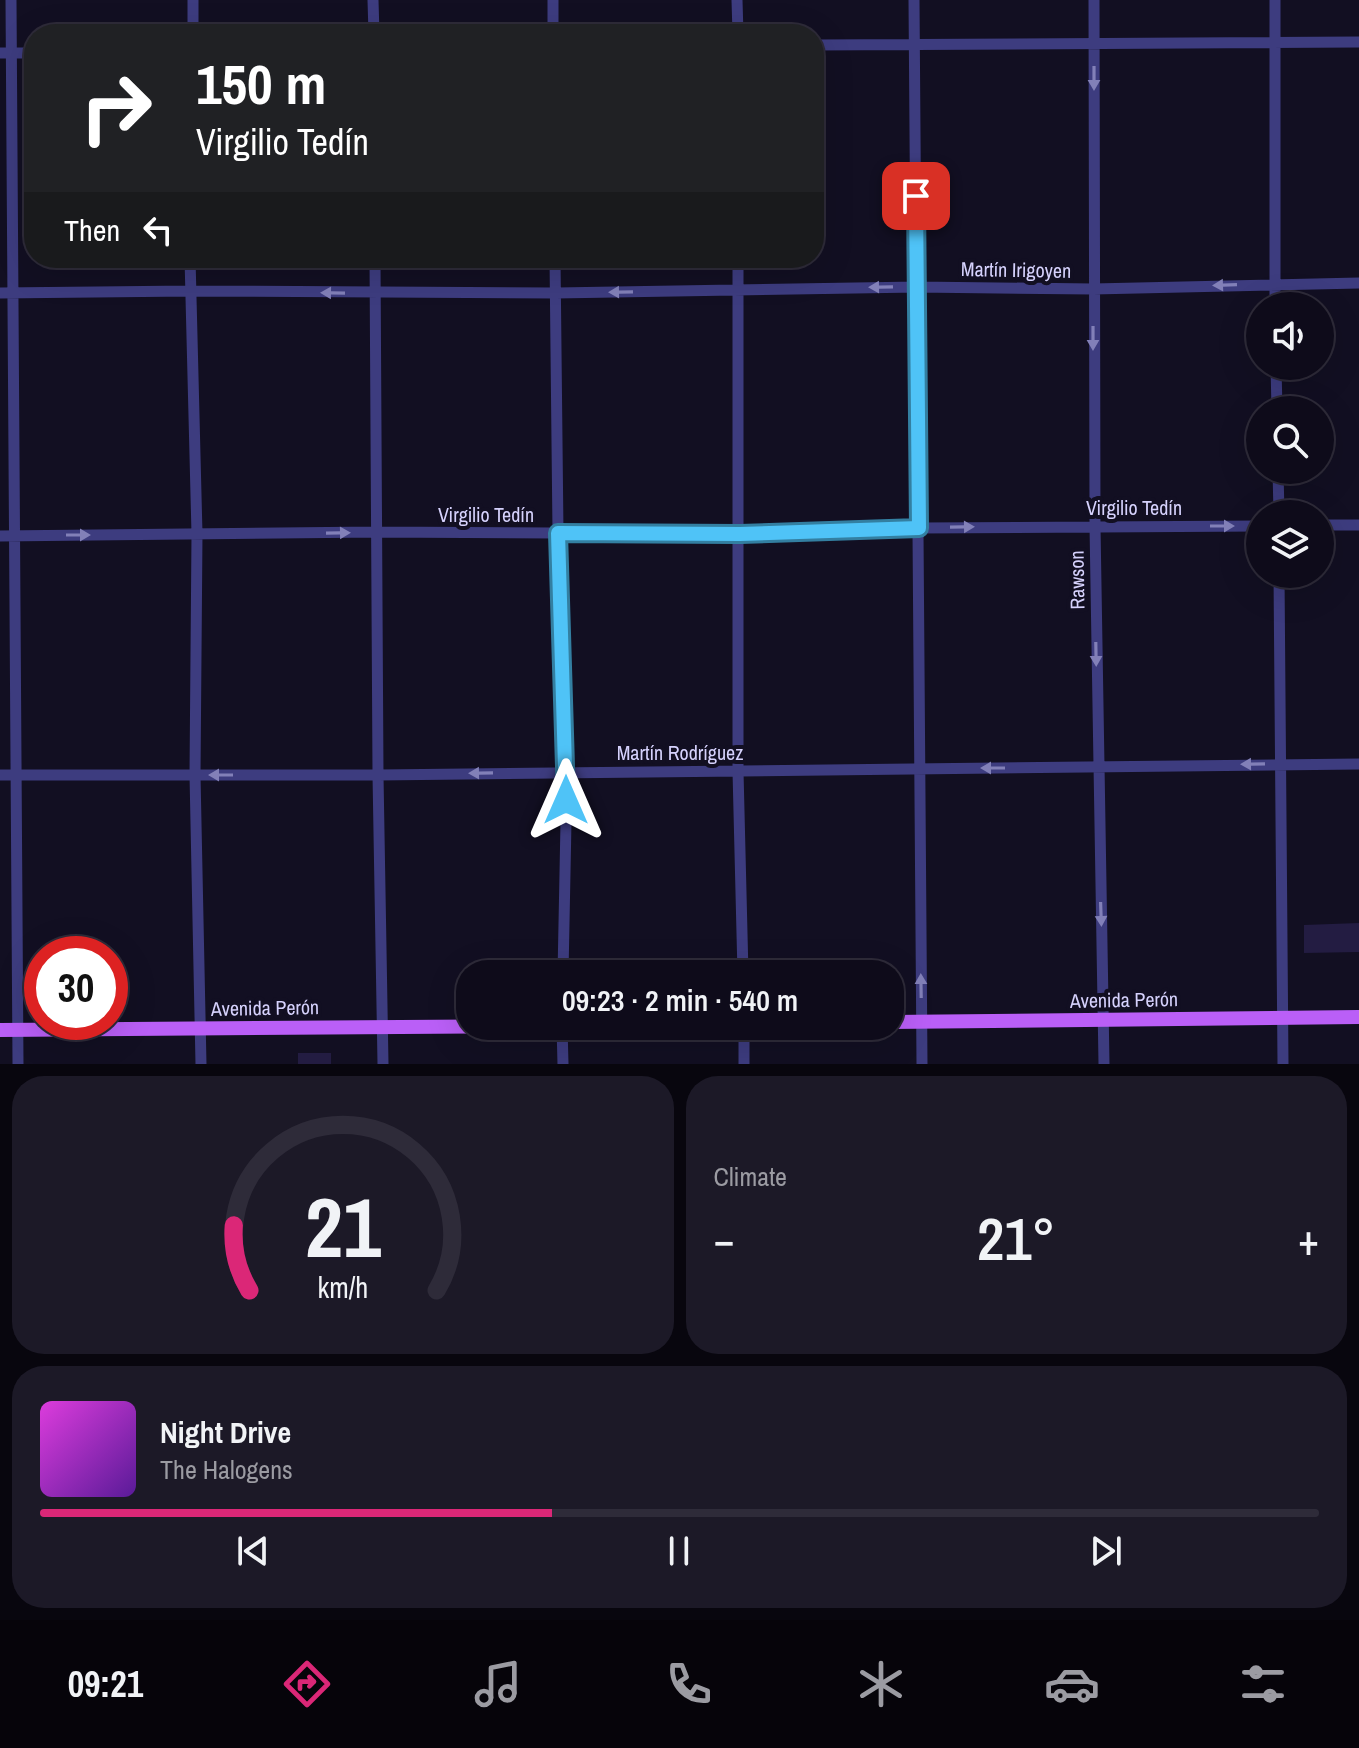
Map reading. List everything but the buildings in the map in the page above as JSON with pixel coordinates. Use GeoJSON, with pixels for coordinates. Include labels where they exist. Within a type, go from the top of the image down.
{"type":"FeatureCollection","features":[{"type":"Feature","properties":{"kind":"main road","name":"Avenida Perón"},"geometry":{"type":"LineString","coordinates":[[904,1022],[1359,1017]]}},
{"type":"Feature","properties":{"kind":"main road","name":"Avenida Perón"},"geometry":{"type":"LineString","coordinates":[[0,1030],[456,1027]]}},
{"type":"Feature","properties":{"kind":"street"},"geometry":{"type":"LineString","coordinates":[[11,0],[6,53],[14,293],[18,1064]]}},
{"type":"Feature","properties":{"kind":"street"},"geometry":{"type":"LineString","coordinates":[[193,0],[193,24]]}},
{"type":"Feature","properties":{"kind":"street"},"geometry":{"type":"LineString","coordinates":[[373,0],[374,24]]}},
{"type":"Feature","properties":{"kind":"street"},"geometry":{"type":"LineString","coordinates":[[553,0],[553,24]]}},
{"type":"Feature","properties":{"kind":"street"},"geometry":{"type":"LineString","coordinates":[[737,0],[738,24]]}},
{"type":"Feature","properties":{"kind":"street"},"geometry":{"type":"LineString","coordinates":[[914,0],[922,1064]]}},
{"type":"Feature","properties":{"kind":"street","name":"Rawson"},"geometry":{"type":"LineString","coordinates":[[1094,0],[1097,767],[1104,1064]]}},
{"type":"Feature","properties":{"kind":"street"},"geometry":{"type":"LineString","coordinates":[[1275,0],[1275,292]]}},
{"type":"Feature","properties":{"kind":"street"},"geometry":{"type":"LineString","coordinates":[[824,45],[1359,42]]}},
{"type":"Feature","properties":{"kind":"street"},"geometry":{"type":"LineString","coordinates":[[190,268],[197,534],[195,775],[201,1064]]}},
{"type":"Feature","properties":{"kind":"street"},"geometry":{"type":"LineString","coordinates":[[375,268],[383,1064]]}},
{"type":"Feature","properties":{"kind":"street"},"geometry":{"type":"LineString","coordinates":[[555,268],[558,533],[567,771],[563,960]]}},
{"type":"Feature","properties":{"kind":"street"},"geometry":{"type":"LineString","coordinates":[[738,268],[738,771],[743,960]]}},
{"type":"Feature","properties":{"kind":"street","name":"Martín Irigoyen"},"geometry":{"type":"LineString","coordinates":[[0,293],[556,293],[917,287],[1093,289],[1359,283]]}},
{"type":"Feature","properties":{"kind":"street"},"geometry":{"type":"LineString","coordinates":[[1334,525],[1359,525]]}},
{"type":"Feature","properties":{"kind":"street","name":"Virgilio Tedín"},"geometry":{"type":"LineString","coordinates":[[0,536],[376,532],[740,534],[919,528],[1246,526]]}},
{"type":"Feature","properties":{"kind":"street"},"geometry":{"type":"LineString","coordinates":[[1279,588],[1283,1064]]}},
{"type":"Feature","properties":{"kind":"street","name":"Martín Rodríguez"},"geometry":{"type":"LineString","coordinates":[[0,775],[378,775],[1359,764]]}},
{"type":"Feature","properties":{"kind":"street"},"geometry":{"type":"LineString","coordinates":[[562,1040],[563,1064]]}},
{"type":"Feature","properties":{"kind":"street"},"geometry":{"type":"LineString","coordinates":[[744,1040],[744,1064]]}},
{"type":"Feature","properties":{"kind":"route"},"geometry":{"type":"LineString","coordinates":[[566,800],[558,533],[740,534],[919,528],[916,196]]}}]}
